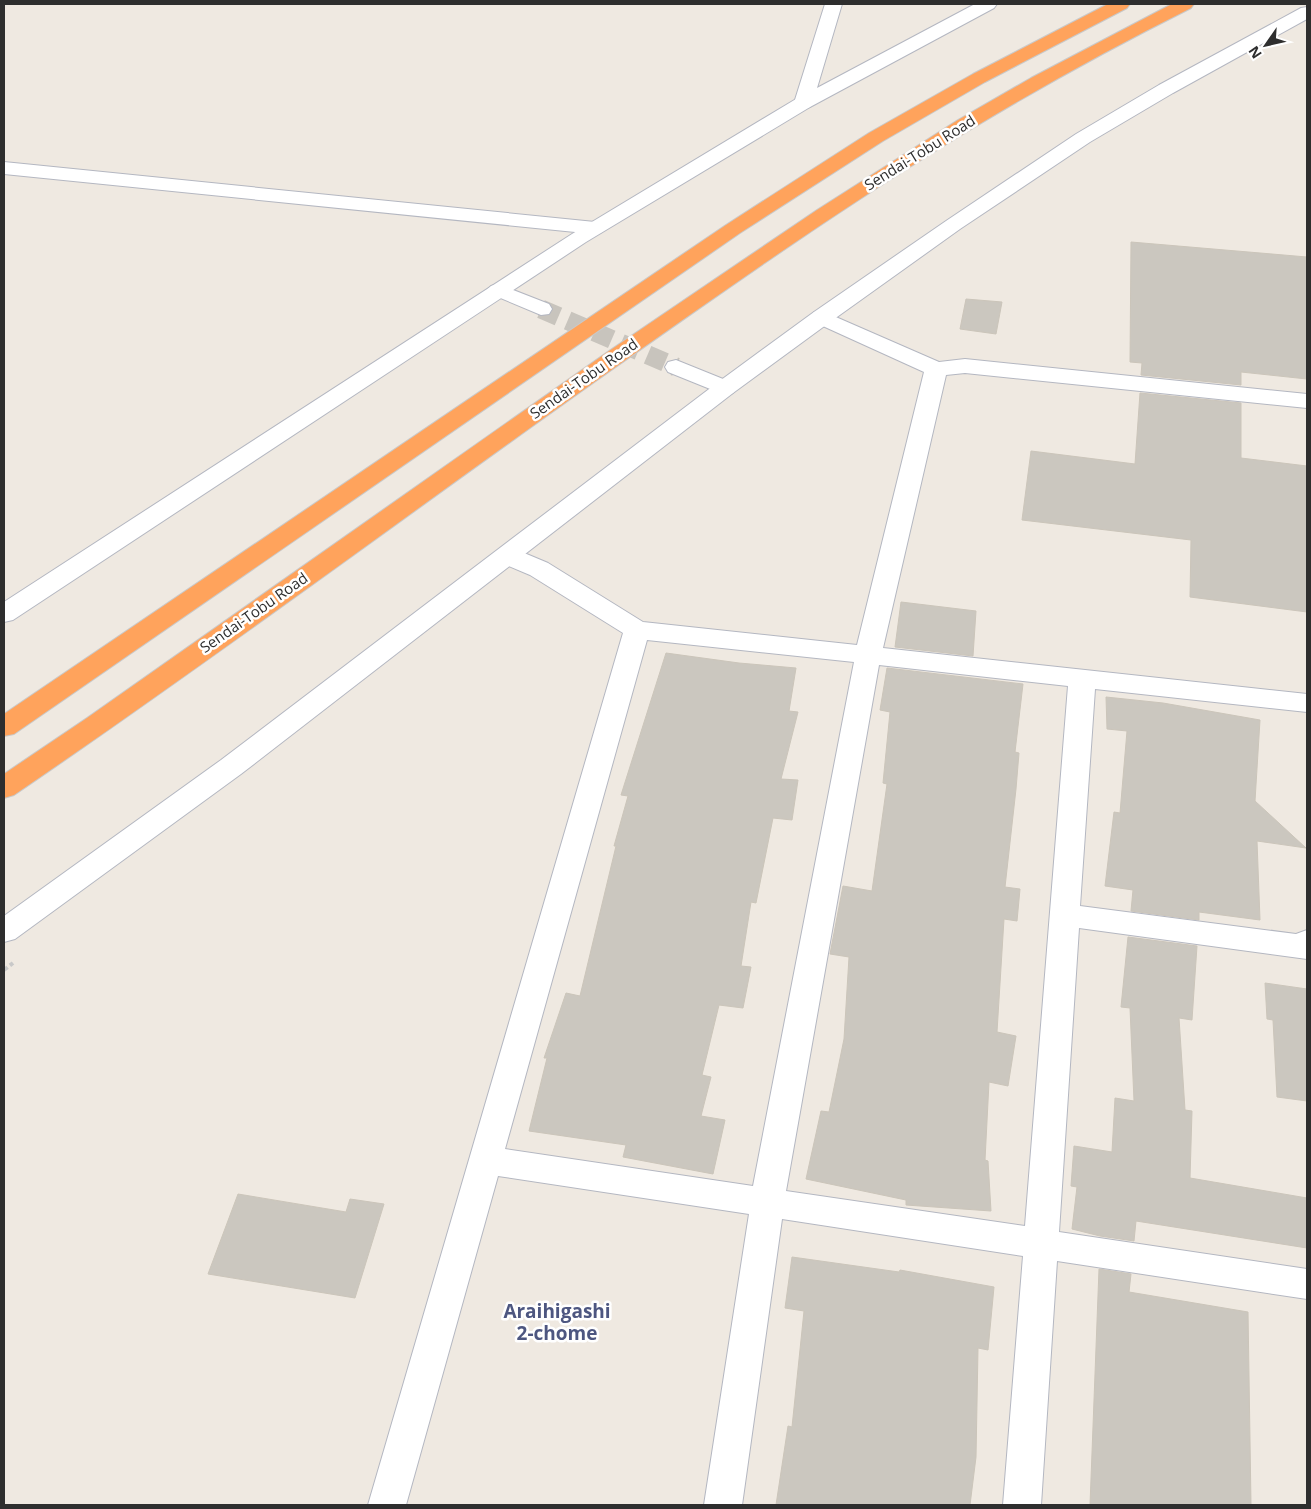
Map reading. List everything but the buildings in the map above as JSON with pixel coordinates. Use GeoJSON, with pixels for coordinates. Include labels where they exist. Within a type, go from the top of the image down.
{"type":"FeatureCollection","features":[{"type":"Feature","properties":{"kind":"highway"},"geometry":{"type":"LineString","coordinates":[[4,727],[733,229],[876,137],[944,98],[1121,4]]}},
{"type":"Feature","properties":{"kind":"highway","name":"Sendai-Tobu Road"},"geometry":{"type":"LineString","coordinates":[[4,788],[105,719],[769,249],[917,154],[1014,95],[1112,39],[1186,4]]}},
{"type":"Feature","properties":{"kind":"street"},"geometry":{"type":"LineString","coordinates":[[803,103],[833,4]]}},
{"type":"Feature","properties":{"kind":"street"},"geometry":{"type":"LineString","coordinates":[[4,614],[595,228],[803,103],[988,4]]}},
{"type":"Feature","properties":{"kind":"street"},"geometry":{"type":"LineString","coordinates":[[4,931],[231,767],[725,388],[822,317],[953,225],[1083,138],[1174,84],[1307,12]]}},
{"type":"Feature","properties":{"kind":"street"},"geometry":{"type":"LineString","coordinates":[[4,168],[595,228]]}},
{"type":"Feature","properties":{"kind":"street"},"geometry":{"type":"LineString","coordinates":[[498,290],[541,309]]}},
{"type":"Feature","properties":{"kind":"street"},"geometry":{"type":"LineString","coordinates":[[822,317],[936,369],[966,366],[1307,401]]}},
{"type":"Feature","properties":{"kind":"street"},"geometry":{"type":"LineString","coordinates":[[676,367],[725,388]]}},
{"type":"Feature","properties":{"kind":"street"},"geometry":{"type":"LineString","coordinates":[[724,1505],[767,1203],[868,655],[936,369]]}},
{"type":"Feature","properties":{"kind":"street"},"geometry":{"type":"LineString","coordinates":[[508,556],[540,568],[637,630],[1307,703]]}},
{"type":"Feature","properties":{"kind":"street"},"geometry":{"type":"LineString","coordinates":[[387,1505],[637,630]]}},
{"type":"Feature","properties":{"kind":"street"},"geometry":{"type":"LineString","coordinates":[[1022,1505],[1082,678]]}},
{"type":"Feature","properties":{"kind":"street"},"geometry":{"type":"LineString","coordinates":[[1065,915],[1307,947],[1307,942]]}},
{"type":"Feature","properties":{"kind":"street"},"geometry":{"type":"LineString","coordinates":[[486,1160],[1307,1284]]}},
{"type":"Feature","properties":{"kind":"tunnel"},"geometry":{"type":"LineString","coordinates":[[541,309],[676,367]]}},
{"type":"Feature","properties":{"kind":"district","name":"Araihigashi 2-chome"},"geometry":{"type":"Point","coordinates":[557,1322]}}]}
